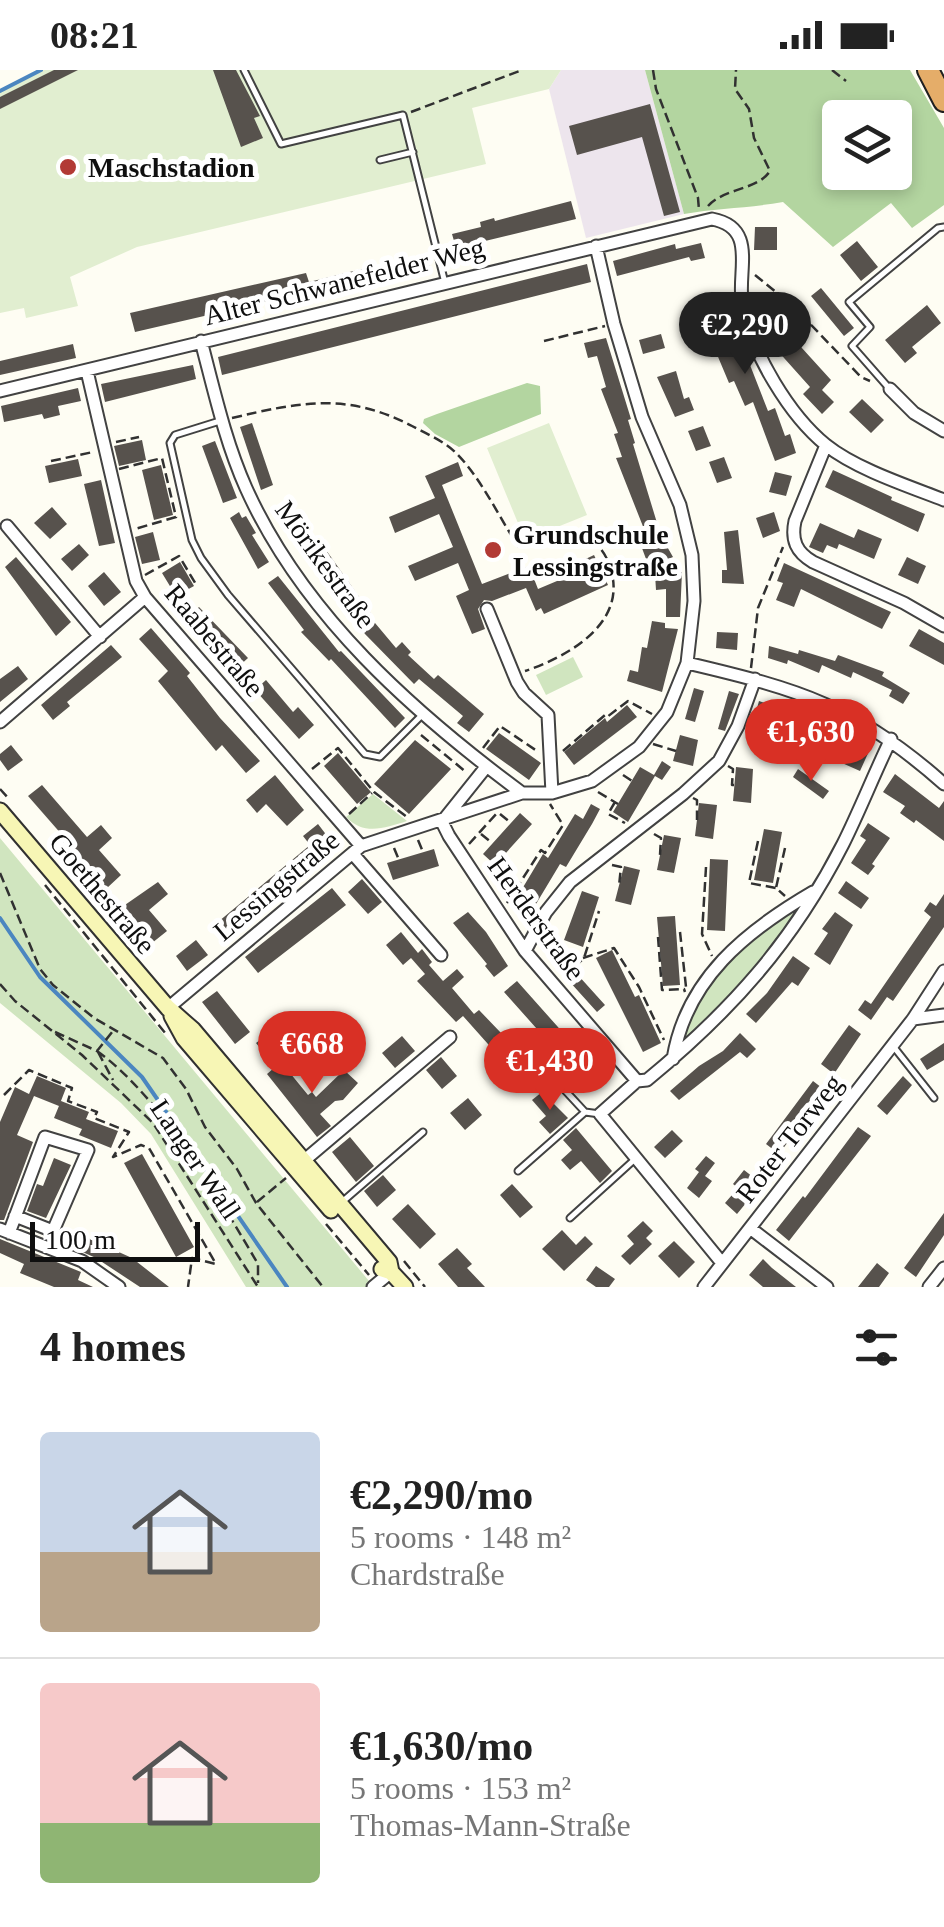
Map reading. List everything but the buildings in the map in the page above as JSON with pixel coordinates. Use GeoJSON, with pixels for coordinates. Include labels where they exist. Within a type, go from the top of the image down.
{"type":"FeatureCollection","features":[{"type":"Feature","properties":{"kind":"highway"},"geometry":{"type":"LineString","coordinates":[[928,70],[944,101]]}},
{"type":"Feature","properties":{"kind":"main road","name":"Goethestraße"},"geometry":{"type":"LineString","coordinates":[[0,811],[168,1008],[193,1030],[295,1169],[382,1269],[391,1272]]}},
{"type":"Feature","properties":{"kind":"main road","name":"Goethestraße"},"geometry":{"type":"LineString","coordinates":[[295,1169],[340,1204],[389,1262],[391,1272],[404,1287]]}},
{"type":"Feature","properties":{"kind":"street","name":"Alter Schwanefelder Weg"},"geometry":{"type":"LineString","coordinates":[[0,391],[700,221]]}},
{"type":"Feature","properties":{"kind":"street"},"geometry":{"type":"LineString","coordinates":[[700,221],[722,221],[736,230],[742,246],[744,313],[759,355],[798,413],[826,445],[876,472],[944,500]]}},
{"type":"Feature","properties":{"kind":"street"},"geometry":{"type":"LineString","coordinates":[[522,794],[548,793],[592,781],[614,768],[644,742],[666,712],[687,663],[694,601],[688,533],[642,417],[596,246]]}},
{"type":"Feature","properties":{"kind":"street","name":"Mörikestraße"},"geometry":{"type":"LineString","coordinates":[[201,341],[244,484],[278,548],[356,649],[422,714],[522,794]]}},
{"type":"Feature","properties":{"kind":"street","name":"Raabestraße"},"geometry":{"type":"LineString","coordinates":[[87,371],[136,581],[145,597],[442,956]]}},
{"type":"Feature","properties":{"kind":"street"},"geometry":{"type":"LineString","coordinates":[[890,390],[914,413],[944,431]]}},
{"type":"Feature","properties":{"kind":"street"},"geometry":{"type":"LineString","coordinates":[[826,445],[792,533],[802,556],[944,626]]}},
{"type":"Feature","properties":{"kind":"street"},"geometry":{"type":"LineString","coordinates":[[2,525],[100,636]]}},
{"type":"Feature","properties":{"kind":"street"},"geometry":{"type":"LineString","coordinates":[[0,722],[145,597]]}},
{"type":"Feature","properties":{"kind":"street"},"geometry":{"type":"LineString","coordinates":[[487,609],[524,693],[548,715],[548,793]]}},
{"type":"Feature","properties":{"kind":"street"},"geometry":{"type":"LineString","coordinates":[[687,663],[752,678],[836,707],[890,739],[944,784]]}},
{"type":"Feature","properties":{"kind":"street"},"geometry":{"type":"LineString","coordinates":[[525,951],[553,900],[594,861],[683,794],[719,761],[738,726],[752,678]]}},
{"type":"Feature","properties":{"kind":"street"},"geometry":{"type":"LineString","coordinates":[[722,1262],[634,1160],[600,1114],[637,1081],[647,1080],[673,1058],[722,1015],[760,974],[841,848],[890,739]]}},
{"type":"Feature","properties":{"kind":"street"},"geometry":{"type":"LineString","coordinates":[[426,826],[486,766]]}},
{"type":"Feature","properties":{"kind":"street","name":"Lessingstraße"},"geometry":{"type":"LineString","coordinates":[[168,1008],[357,850],[522,794]]}},
{"type":"Feature","properties":{"kind":"street","name":"Herderstraße"},"geometry":{"type":"LineString","coordinates":[[426,826],[462,858],[525,951],[637,1081]]}},
{"type":"Feature","properties":{"kind":"street"},"geometry":{"type":"LineString","coordinates":[[673,1058],[677,1034],[692,998],[717,966],[758,929],[817,890]]}},
{"type":"Feature","properties":{"kind":"street","name":"Roter Torweg"},"geometry":{"type":"LineString","coordinates":[[704,1287],[893,1046],[944,971]]}},
{"type":"Feature","properties":{"kind":"street"},"geometry":{"type":"LineString","coordinates":[[913,1019],[944,1015]]}},
{"type":"Feature","properties":{"kind":"street"},"geometry":{"type":"LineString","coordinates":[[295,1169],[450,1037]]}},
{"type":"Feature","properties":{"kind":"street"},"geometry":{"type":"LineString","coordinates":[[15,1216],[53,1231],[88,1150],[45,1137],[15,1216],[4,1231],[82,1260],[119,1287]]}},
{"type":"Feature","properties":{"kind":"street"},"geometry":{"type":"LineString","coordinates":[[750,1228],[827,1287]]}},
{"type":"Feature","properties":{"kind":"street"},"geometry":{"type":"LineString","coordinates":[[929,1287],[944,1268]]}},
{"type":"Feature","properties":{"kind":"street"},"geometry":{"type":"LineString","coordinates":[[373,1287],[391,1272]]}},
{"type":"Feature","properties":{"kind":"lane"},"geometry":{"type":"LineString","coordinates":[[244,70],[281,144],[403,115],[445,283]]}},
{"type":"Feature","properties":{"kind":"lane"},"geometry":{"type":"LineString","coordinates":[[380,160],[412,152]]}},
{"type":"Feature","properties":{"kind":"lane"},"geometry":{"type":"LineString","coordinates":[[890,390],[852,346],[870,327],[849,302],[944,227]]}},
{"type":"Feature","properties":{"kind":"lane"},"geometry":{"type":"LineString","coordinates":[[223,420],[175,434],[170,442],[188,525],[201,558],[228,595],[365,754],[380,758],[422,714]]}},
{"type":"Feature","properties":{"kind":"lane"},"geometry":{"type":"LineString","coordinates":[[893,1046],[934,1098]]}},
{"type":"Feature","properties":{"kind":"lane"},"geometry":{"type":"LineString","coordinates":[[536,1059],[585,1112],[600,1114]]}},
{"type":"Feature","properties":{"kind":"lane"},"geometry":{"type":"LineString","coordinates":[[518,1171],[585,1112]]}},
{"type":"Feature","properties":{"kind":"lane"},"geometry":{"type":"LineString","coordinates":[[340,1204],[422,1132]]}},
{"type":"Feature","properties":{"kind":"lane"},"geometry":{"type":"LineString","coordinates":[[570,1218],[634,1160]]}},
{"type":"Feature","properties":{"kind":"path"},"geometry":{"type":"LineString","coordinates":[[403,115],[522,70]]}},
{"type":"Feature","properties":{"kind":"path"},"geometry":{"type":"LineString","coordinates":[[654,70],[656,90],[698,198],[700,221]]}},
{"type":"Feature","properties":{"kind":"path"},"geometry":{"type":"LineString","coordinates":[[700,221],[717,196],[764,179],[770,171],[754,138],[749,108],[735,89],[736,70]]}},
{"type":"Feature","properties":{"kind":"path"},"geometry":{"type":"LineString","coordinates":[[832,70],[846,80]]}},
{"type":"Feature","properties":{"kind":"path"},"geometry":{"type":"LineString","coordinates":[[742,264],[792,306],[860,377],[890,390]]}},
{"type":"Feature","properties":{"kind":"path"},"geometry":{"type":"LineString","coordinates":[[544,341],[614,324]]}},
{"type":"Feature","properties":{"kind":"path"},"geometry":{"type":"LineString","coordinates":[[223,420],[306,402],[368,408],[422,431],[459,456],[518,546],[574,541],[598,546],[607,557],[614,586],[613,604],[605,621],[549,663],[514,675]]}},
{"type":"Feature","properties":{"kind":"path"},"geometry":{"type":"LineString","coordinates":[[51,461],[139,437]]}},
{"type":"Feature","properties":{"kind":"path"},"geometry":{"type":"LineString","coordinates":[[109,472],[162,458],[176,517],[124,532]]}},
{"type":"Feature","properties":{"kind":"path"},"geometry":{"type":"LineString","coordinates":[[752,678],[758,608],[792,533]]}},
{"type":"Feature","properties":{"kind":"path"},"geometry":{"type":"LineString","coordinates":[[136,581],[178,556],[196,586]]}},
{"type":"Feature","properties":{"kind":"path"},"geometry":{"type":"LineString","coordinates":[[484,746],[500,726],[551,761],[605,715],[628,701],[658,717]]}},
{"type":"Feature","properties":{"kind":"path"},"geometry":{"type":"LineString","coordinates":[[421,735],[476,780]]}},
{"type":"Feature","properties":{"kind":"path"},"geometry":{"type":"LineString","coordinates":[[508,740],[512,735]]}},
{"type":"Feature","properties":{"kind":"path"},"geometry":{"type":"LineString","coordinates":[[644,742],[676,751]]}},
{"type":"Feature","properties":{"kind":"path"},"geometry":{"type":"LineString","coordinates":[[525,752],[529,746]]}},
{"type":"Feature","properties":{"kind":"path"},"geometry":{"type":"LineString","coordinates":[[306,773],[338,748],[374,792],[426,826],[423,852]]}},
{"type":"Feature","properties":{"kind":"path"},"geometry":{"type":"LineString","coordinates":[[719,761],[733,770],[734,785]]}},
{"type":"Feature","properties":{"kind":"path"},"geometry":{"type":"LineString","coordinates":[[614,768],[632,781]]}},
{"type":"Feature","properties":{"kind":"path"},"geometry":{"type":"LineString","coordinates":[[592,781],[595,790],[617,803],[608,814],[661,838],[660,855]]}},
{"type":"Feature","properties":{"kind":"path"},"geometry":{"type":"LineString","coordinates":[[346,817],[374,792]]}},
{"type":"Feature","properties":{"kind":"path"},"geometry":{"type":"LineString","coordinates":[[499,915],[541,850],[545,853],[551,849],[565,826],[548,793]]}},
{"type":"Feature","properties":{"kind":"path"},"geometry":{"type":"LineString","coordinates":[[683,794],[697,800],[697,820]]}},
{"type":"Feature","properties":{"kind":"path"},"geometry":{"type":"LineString","coordinates":[[462,858],[498,812],[511,823]]}},
{"type":"Feature","properties":{"kind":"path"},"geometry":{"type":"LineString","coordinates":[[480,833],[492,843]]}},
{"type":"Feature","properties":{"kind":"path"},"geometry":{"type":"LineString","coordinates":[[389,838],[399,860]]}},
{"type":"Feature","properties":{"kind":"path"},"geometry":{"type":"LineString","coordinates":[[758,841],[749,883],[776,888],[796,903]]}},
{"type":"Feature","properties":{"kind":"path"},"geometry":{"type":"LineString","coordinates":[[776,888],[785,848]]}},
{"type":"Feature","properties":{"kind":"path"},"geometry":{"type":"LineString","coordinates":[[594,861],[620,867],[619,886]]}},
{"type":"Feature","properties":{"kind":"path"},"geometry":{"type":"LineString","coordinates":[[706,866],[702,934],[717,966]]}},
{"type":"Feature","properties":{"kind":"path"},"geometry":{"type":"LineString","coordinates":[[0,873],[40,970],[94,1018],[163,1058],[186,1089],[205,1128],[238,1169],[256,1203],[323,1287]]}},
{"type":"Feature","properties":{"kind":"path"},"geometry":{"type":"LineString","coordinates":[[554,986],[583,958],[599,911]]}},
{"type":"Feature","properties":{"kind":"path"},"geometry":{"type":"LineString","coordinates":[[680,932],[686,987],[692,998]]}},
{"type":"Feature","properties":{"kind":"path"},"geometry":{"type":"LineString","coordinates":[[658,936],[662,990],[684,989],[692,998]]}},
{"type":"Feature","properties":{"kind":"path"},"geometry":{"type":"LineString","coordinates":[[583,958],[614,948],[673,1058]]}},
{"type":"Feature","properties":{"kind":"path","name":"Langer Wall"},"geometry":{"type":"LineString","coordinates":[[0,984],[15,1002],[114,1084],[163,1135],[258,1287]]}},
{"type":"Feature","properties":{"kind":"path"},"geometry":{"type":"LineString","coordinates":[[49,1029],[97,1051],[122,1068],[164,1120],[258,1264],[258,1287]]}},
{"type":"Feature","properties":{"kind":"path"},"geometry":{"type":"LineString","coordinates":[[97,1051],[115,1029]]}},
{"type":"Feature","properties":{"kind":"path"},"geometry":{"type":"LineString","coordinates":[[97,1051],[114,1084]]}},
{"type":"Feature","properties":{"kind":"path"},"geometry":{"type":"LineString","coordinates":[[4,1095],[29,1070],[72,1088],[68,1100],[96,1112],[94,1118],[129,1132],[112,1157],[141,1146],[149,1148],[216,1264],[192,1258],[188,1287]]}},
{"type":"Feature","properties":{"kind":"path"},"geometry":{"type":"LineString","coordinates":[[256,1203],[295,1169]]}},
{"type":"Feature","properties":{"kind":"shaded area"},"geometry":{"type":"Polygon","coordinates":[[[561,70],[645,70],[684,214],[586,238],[549,89],[561,70]]]}},
{"type":"Feature","properties":{"kind":"green space"},"geometry":{"type":"Polygon","coordinates":[[[41,70],[561,70],[549,89],[472,108],[486,164],[137,247],[70,277],[78,306],[26,318],[24,308],[0,313],[0,91],[41,70]]]}},
{"type":"Feature","properties":{"kind":"green space"},"geometry":{"type":"Polygon","coordinates":[[[645,70],[910,70],[944,128],[944,205],[912,228],[891,203],[833,247],[783,202],[684,214],[645,70]]]}},
{"type":"Feature","properties":{"kind":"green space"},"geometry":{"type":"Polygon","coordinates":[[[527,383],[540,386],[541,414],[459,447],[423,423],[424,419],[527,383]]]}},
{"type":"Feature","properties":{"kind":"green space"},"geometry":{"type":"Polygon","coordinates":[[[549,423],[587,515],[525,540],[487,448],[549,423]]]}},
{"type":"Feature","properties":{"kind":"green space"},"geometry":{"type":"Polygon","coordinates":[[[573,657],[583,677],[546,695],[536,675],[573,657]]]}},
{"type":"Feature","properties":{"kind":"green space"},"geometry":{"type":"Polygon","coordinates":[[[373,794],[407,821],[367,828],[346,817],[373,794]]]}},
{"type":"Feature","properties":{"kind":"green space"},"geometry":{"type":"Polygon","coordinates":[[[0,838],[374,1287],[246,1287],[151,1134],[121,1103],[0,1003],[0,838]]]}},
{"type":"Feature","properties":{"kind":"green space"},"geometry":{"type":"Polygon","coordinates":[[[801,905],[794,920],[724,1006],[681,1043],[692,1005],[712,975],[754,935],[801,905]]]}},
{"type":"Feature","properties":{"kind":"waterway"},"geometry":{"type":"LineString","coordinates":[[0,91],[41,70]]}},
{"type":"Feature","properties":{"kind":"waterway"},"geometry":{"type":"LineString","coordinates":[[0,918],[40,977],[142,1077],[287,1287]]}},
{"type":"Feature","properties":{"kind":"place","name":"Maschstadion"},"geometry":{"type":"Point","coordinates":[68,167]}},
{"type":"Feature","properties":{"kind":"place","name":"Grundschule Lessingstraße"},"geometry":{"type":"Point","coordinates":[493,550]}}]}
